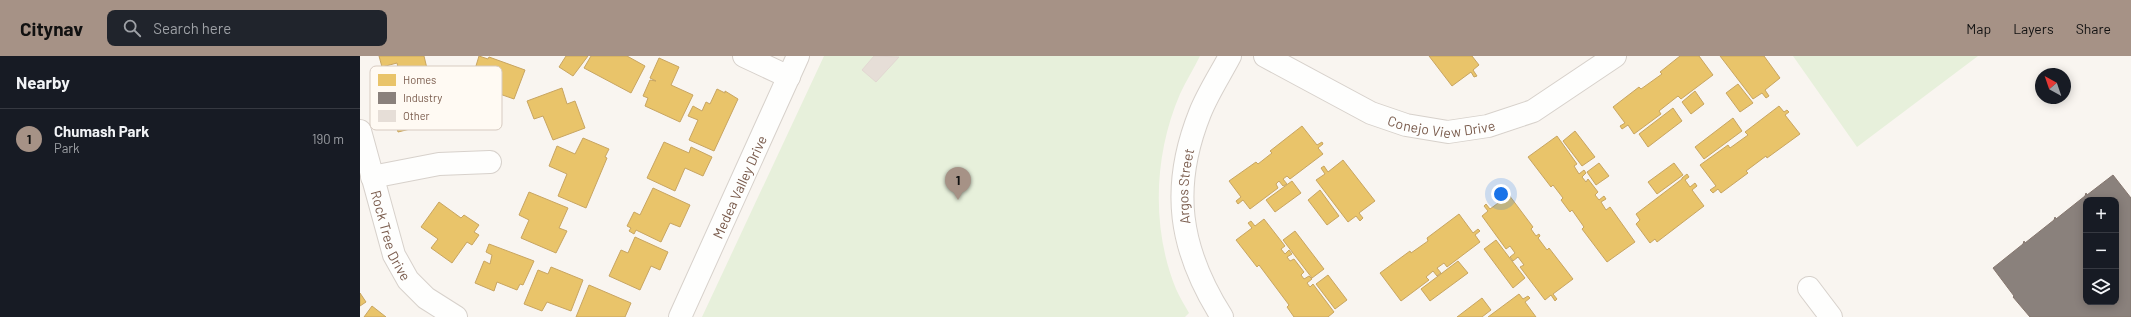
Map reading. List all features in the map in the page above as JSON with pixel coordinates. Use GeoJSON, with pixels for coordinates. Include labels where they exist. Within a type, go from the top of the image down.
{"type":"FeatureCollection","features":[{"type":"Feature","properties":{"kind":"street"},"geometry":{"type":"LineString","coordinates":[[744,56],[788,77]]}},
{"type":"Feature","properties":{"kind":"street","name":"Medea Valley Drive"},"geometry":{"type":"LineString","coordinates":[[680,317],[798,56]]}},
{"type":"Feature","properties":{"kind":"street","name":"Argos Street"},"geometry":{"type":"LineString","coordinates":[[1222,317],[1211,299],[1193,260],[1181,208],[1185,158],[1200,112],[1230,56]]}},
{"type":"Feature","properties":{"kind":"street","name":"Conejo View Drive"},"geometry":{"type":"LineString","coordinates":[[1265,56],[1370,113],[1406,125],[1448,132],[1488,126],[1533,111],[1615,56]]}},
{"type":"Feature","properties":{"kind":"street","name":"Rock Tree Drive"},"geometry":{"type":"LineString","coordinates":[[360,131],[394,255],[408,280],[426,298],[456,317]]}},
{"type":"Feature","properties":{"kind":"street"},"geometry":{"type":"LineString","coordinates":[[372,177],[439,164],[490,162]]}},
{"type":"Feature","properties":{"kind":"street"},"geometry":{"type":"LineString","coordinates":[[1809,288],[1831,317]]}},
{"type":"Feature","properties":{"kind":"green space"},"geometry":{"type":"Polygon","coordinates":[[[824,56],[1200,56],[1180,94],[1171,117],[1165,141],[1159,191],[1159,216],[1162,241],[1168,266],[1176,289],[1189,313],[1185,317],[702,317],[824,56]]]}},
{"type":"Feature","properties":{"kind":"green space"},"geometry":{"type":"Polygon","coordinates":[[[1793,56],[1978,56],[1857,147],[1793,56]]]}},
{"type":"Feature","properties":{"kind":"building: Homes"},"geometry":{"type":"Polygon","coordinates":[[[379,56],[424,56],[426,66],[398,66],[397,63],[382,66],[379,56]]]}},
{"type":"Feature","properties":{"kind":"building: Homes"},"geometry":{"type":"Polygon","coordinates":[[[479,56],[488,59],[489,57],[525,70],[514,99],[502,95],[502,66],[476,66],[479,56]]]}},
{"type":"Feature","properties":{"kind":"building: Homes"},"geometry":{"type":"Polygon","coordinates":[[[566,56],[588,56],[573,76],[559,67],[566,56]]]}},
{"type":"Feature","properties":{"kind":"building: Homes"},"geometry":{"type":"Polygon","coordinates":[[[591,56],[627,56],[645,66],[631,93],[584,68],[591,56]]]}},
{"type":"Feature","properties":{"kind":"building: Homes"},"geometry":{"type":"Polygon","coordinates":[[[1429,56],[1472,56],[1479,65],[1473,70],[1477,76],[1474,77],[1471,72],[1452,86],[1429,56]]]}},
{"type":"Feature","properties":{"kind":"building: Homes"},"geometry":{"type":"Polygon","coordinates":[[[1680,56],[1699,56],[1713,75],[1681,99],[1678,96],[1659,111],[1661,114],[1634,134],[1628,125],[1622,129],[1620,126],[1625,123],[1613,107],[1639,87],[1641,89],[1662,74],[1660,72],[1680,56]]]}},
{"type":"Feature","properties":{"kind":"building: Homes"},"geometry":{"type":"Polygon","coordinates":[[[1720,56],[1764,56],[1780,78],[1765,90],[1769,96],[1766,98],[1762,93],[1753,99],[1720,56]]]}},
{"type":"Feature","properties":{"kind":"building: Homes"},"geometry":{"type":"Polygon","coordinates":[[[659,58],[679,67],[671,85],[693,95],[680,122],[645,106],[648,98],[643,96],[650,80],[656,81],[650,78],[659,58]]]}},
{"type":"Feature","properties":{"kind":"building: Homes"},"geometry":{"type":"Polygon","coordinates":[[[1738,84],[1753,103],[1740,112],[1726,93],[1738,84]]]}},
{"type":"Feature","properties":{"kind":"building: Homes"},"geometry":{"type":"Polygon","coordinates":[[[562,88],[567,104],[575,101],[585,128],[553,140],[543,116],[534,119],[527,101],[562,88]]]}},
{"type":"Feature","properties":{"kind":"building: Homes"},"geometry":{"type":"Polygon","coordinates":[[[717,89],[725,93],[725,91],[738,99],[714,151],[689,140],[698,120],[688,116],[693,106],[702,111],[706,102],[710,104],[717,89]]]}},
{"type":"Feature","properties":{"kind":"building: Homes"},"geometry":{"type":"Polygon","coordinates":[[[1695,91],[1704,104],[1691,114],[1682,102],[1695,91]]]}},
{"type":"Feature","properties":{"kind":"building: Homes"},"geometry":{"type":"Polygon","coordinates":[[[1779,106],[1784,112],[1787,110],[1789,112],[1785,115],[1800,134],[1767,158],[1766,156],[1746,171],[1748,173],[1721,193],[1718,189],[1713,193],[1710,190],[1716,186],[1700,165],[1728,145],[1730,148],[1748,135],[1745,132],[1779,106]]]}},
{"type":"Feature","properties":{"kind":"building: Homes"},"geometry":{"type":"Polygon","coordinates":[[[1673,108],[1682,121],[1648,147],[1639,134],[1673,108]]]}},
{"type":"Feature","properties":{"kind":"building: Homes"},"geometry":{"type":"Polygon","coordinates":[[[1733,118],[1742,131],[1704,159],[1695,147],[1733,118]]]}},
{"type":"Feature","properties":{"kind":"building: Homes"},"geometry":{"type":"Polygon","coordinates":[[[1302,126],[1317,145],[1322,142],[1323,144],[1318,148],[1323,154],[1290,179],[1287,176],[1283,179],[1287,184],[1283,186],[1279,181],[1276,184],[1278,188],[1250,209],[1243,200],[1238,204],[1236,201],[1241,197],[1229,181],[1256,162],[1258,164],[1272,153],[1270,151],[1302,126]]]}},
{"type":"Feature","properties":{"kind":"building: Homes"},"geometry":{"type":"Polygon","coordinates":[[[1575,131],[1595,157],[1582,166],[1563,141],[1575,131]]]}},
{"type":"Feature","properties":{"kind":"building: Homes"},"geometry":{"type":"Polygon","coordinates":[[[1557,136],[1577,164],[1574,166],[1579,174],[1584,170],[1586,173],[1582,177],[1586,182],[1588,179],[1598,192],[1595,195],[1599,200],[1604,196],[1606,199],[1601,202],[1606,210],[1610,207],[1635,242],[1607,262],[1582,229],[1584,227],[1572,210],[1570,212],[1561,200],[1563,198],[1553,185],[1551,187],[1528,157],[1557,136]]]}},
{"type":"Feature","properties":{"kind":"building: Homes"},"geometry":{"type":"Polygon","coordinates":[[[583,138],[609,149],[605,157],[607,158],[586,208],[558,196],[567,174],[549,166],[557,146],[575,154],[583,138]]]}},
{"type":"Feature","properties":{"kind":"building: Homes"},"geometry":{"type":"Polygon","coordinates":[[[664,142],[689,153],[691,147],[712,157],[703,176],[685,168],[675,191],[647,178],[664,142]]]}},
{"type":"Feature","properties":{"kind":"building: Homes"},"geometry":{"type":"Polygon","coordinates":[[[1343,160],[1375,201],[1359,213],[1363,218],[1360,221],[1356,216],[1348,222],[1316,180],[1325,174],[1321,168],[1324,166],[1328,172],[1343,160]]]}},
{"type":"Feature","properties":{"kind":"building: Homes"},"geometry":{"type":"Polygon","coordinates":[[[1599,163],[1609,176],[1596,185],[1587,172],[1599,163]]]}},
{"type":"Feature","properties":{"kind":"building: Homes"},"geometry":{"type":"Polygon","coordinates":[[[1674,163],[1683,175],[1657,194],[1648,182],[1674,163]]]}},
{"type":"Feature","properties":{"kind":"building: Homes"},"geometry":{"type":"Polygon","coordinates":[[[1687,174],[1689,177],[1685,180],[1690,187],[1695,183],[1697,186],[1692,190],[1704,206],[1657,242],[1655,239],[1650,243],[1636,224],[1640,220],[1636,214],[1687,174]]]}},
{"type":"Feature","properties":{"kind":"building: Homes"},"geometry":{"type":"Polygon","coordinates":[[[1292,181],[1301,193],[1275,212],[1266,200],[1292,181]]]}},
{"type":"Feature","properties":{"kind":"building: Homes"},"geometry":{"type":"Polygon","coordinates":[[[653,188],[690,205],[680,227],[670,223],[661,242],[636,230],[634,234],[629,231],[631,228],[627,226],[634,212],[640,215],[653,188]]]}},
{"type":"Feature","properties":{"kind":"building: Homes"},"geometry":{"type":"Polygon","coordinates":[[[1320,190],[1339,216],[1327,225],[1308,200],[1320,190]]]}},
{"type":"Feature","properties":{"kind":"building: Homes"},"geometry":{"type":"Polygon","coordinates":[[[529,192],[568,208],[559,228],[567,231],[556,253],[521,238],[529,220],[519,215],[529,192]]]}},
{"type":"Feature","properties":{"kind":"building: Homes"},"geometry":{"type":"Polygon","coordinates":[[[1509,195],[1533,227],[1531,229],[1536,236],[1539,234],[1540,236],[1538,238],[1547,250],[1549,248],[1573,279],[1553,294],[1557,299],[1555,301],[1551,295],[1545,300],[1520,267],[1524,265],[1518,257],[1513,261],[1510,257],[1515,253],[1510,246],[1506,249],[1482,216],[1488,211],[1484,206],[1486,204],[1490,209],[1509,195]]]}},
{"type":"Feature","properties":{"kind":"building: Homes"},"geometry":{"type":"Polygon","coordinates":[[[439,202],[461,218],[464,215],[479,225],[474,232],[479,235],[472,245],[467,242],[452,263],[431,248],[438,239],[421,227],[439,202]]]}},
{"type":"Feature","properties":{"kind":"building: Homes"},"geometry":{"type":"Polygon","coordinates":[[[1459,214],[1473,233],[1478,229],[1480,231],[1475,235],[1480,242],[1447,267],[1444,263],[1437,268],[1441,273],[1437,276],[1433,271],[1426,277],[1429,280],[1401,301],[1380,273],[1410,251],[1411,253],[1428,241],[1427,238],[1459,214]]]}},
{"type":"Feature","properties":{"kind":"building: Homes"},"geometry":{"type":"Polygon","coordinates":[[[1264,219],[1285,246],[1281,249],[1285,254],[1289,250],[1292,254],[1287,257],[1290,261],[1294,259],[1304,272],[1301,275],[1304,279],[1309,276],[1312,279],[1307,283],[1310,287],[1313,284],[1334,312],[1328,317],[1294,317],[1287,307],[1289,305],[1259,265],[1257,267],[1236,240],[1252,228],[1248,223],[1251,221],[1255,226],[1264,219]]]}},
{"type":"Feature","properties":{"kind":"building: Homes"},"geometry":{"type":"Polygon","coordinates":[[[1295,231],[1324,269],[1312,278],[1283,240],[1295,231]]]}},
{"type":"Feature","properties":{"kind":"building: Homes"},"geometry":{"type":"Polygon","coordinates":[[[635,237],[668,252],[660,270],[651,266],[640,290],[609,276],[621,250],[628,253],[635,237]]]}},
{"type":"Feature","properties":{"kind":"building: Homes"},"geometry":{"type":"Polygon","coordinates":[[[1496,240],[1525,278],[1513,288],[1484,249],[1496,240]]]}},
{"type":"Feature","properties":{"kind":"building: Homes"},"geometry":{"type":"Polygon","coordinates":[[[489,244],[534,261],[523,285],[520,284],[517,290],[497,282],[494,291],[475,283],[484,261],[490,264],[492,255],[486,252],[489,244]]]}},
{"type":"Feature","properties":{"kind":"building: Homes"},"geometry":{"type":"Polygon","coordinates":[[[1458,261],[1468,273],[1430,301],[1421,289],[1458,261]]]}},
{"type":"Feature","properties":{"kind":"building: Homes"},"geometry":{"type":"Polygon","coordinates":[[[551,267],[583,280],[571,311],[547,302],[542,311],[524,304],[538,270],[548,274],[551,267]]]}},
{"type":"Feature","properties":{"kind":"building: Homes"},"geometry":{"type":"Polygon","coordinates":[[[1328,275],[1347,300],[1335,309],[1316,284],[1328,275]]]}},
{"type":"Feature","properties":{"kind":"building: Homes"},"geometry":{"type":"Polygon","coordinates":[[[589,285],[631,303],[625,317],[576,317],[589,285]]]}},
{"type":"Feature","properties":{"kind":"building: Homes"},"geometry":{"type":"Polygon","coordinates":[[[360,293],[366,302],[360,306],[360,293]]]}},
{"type":"Feature","properties":{"kind":"building: Homes"},"geometry":{"type":"Polygon","coordinates":[[[1519,294],[1523,299],[1528,296],[1530,298],[1525,302],[1536,317],[1488,317],[1519,294]]]}},
{"type":"Feature","properties":{"kind":"building: Homes"},"geometry":{"type":"Polygon","coordinates":[[[1482,298],[1491,310],[1482,317],[1457,317],[1482,298]]]}},
{"type":"Feature","properties":{"kind":"building: Homes"},"geometry":{"type":"Polygon","coordinates":[[[372,306],[386,317],[364,317],[372,306]]]}},
{"type":"Feature","properties":{"kind":"building: Industry"},"geometry":{"type":"Polygon","coordinates":[[[2113,175],[2131,198],[2131,317],[2030,317],[2013,297],[2014,296],[1993,268],[2023,244],[2024,241],[2025,243],[2054,220],[2055,217],[2056,219],[2083,198],[2083,305],[2119,305],[2119,197],[2084,197],[2086,193],[2087,195],[2113,175]]]}},
{"type":"Feature","properties":{"kind":"building: Other"},"geometry":{"type":"Polygon","coordinates":[[[874,56],[899,57],[876,82],[862,70],[874,56]]]}},
{"type":"Feature","properties":{"kind":"place","name":"Chumash Park"},"geometry":{"type":"Point","coordinates":[958,200]}}]}
